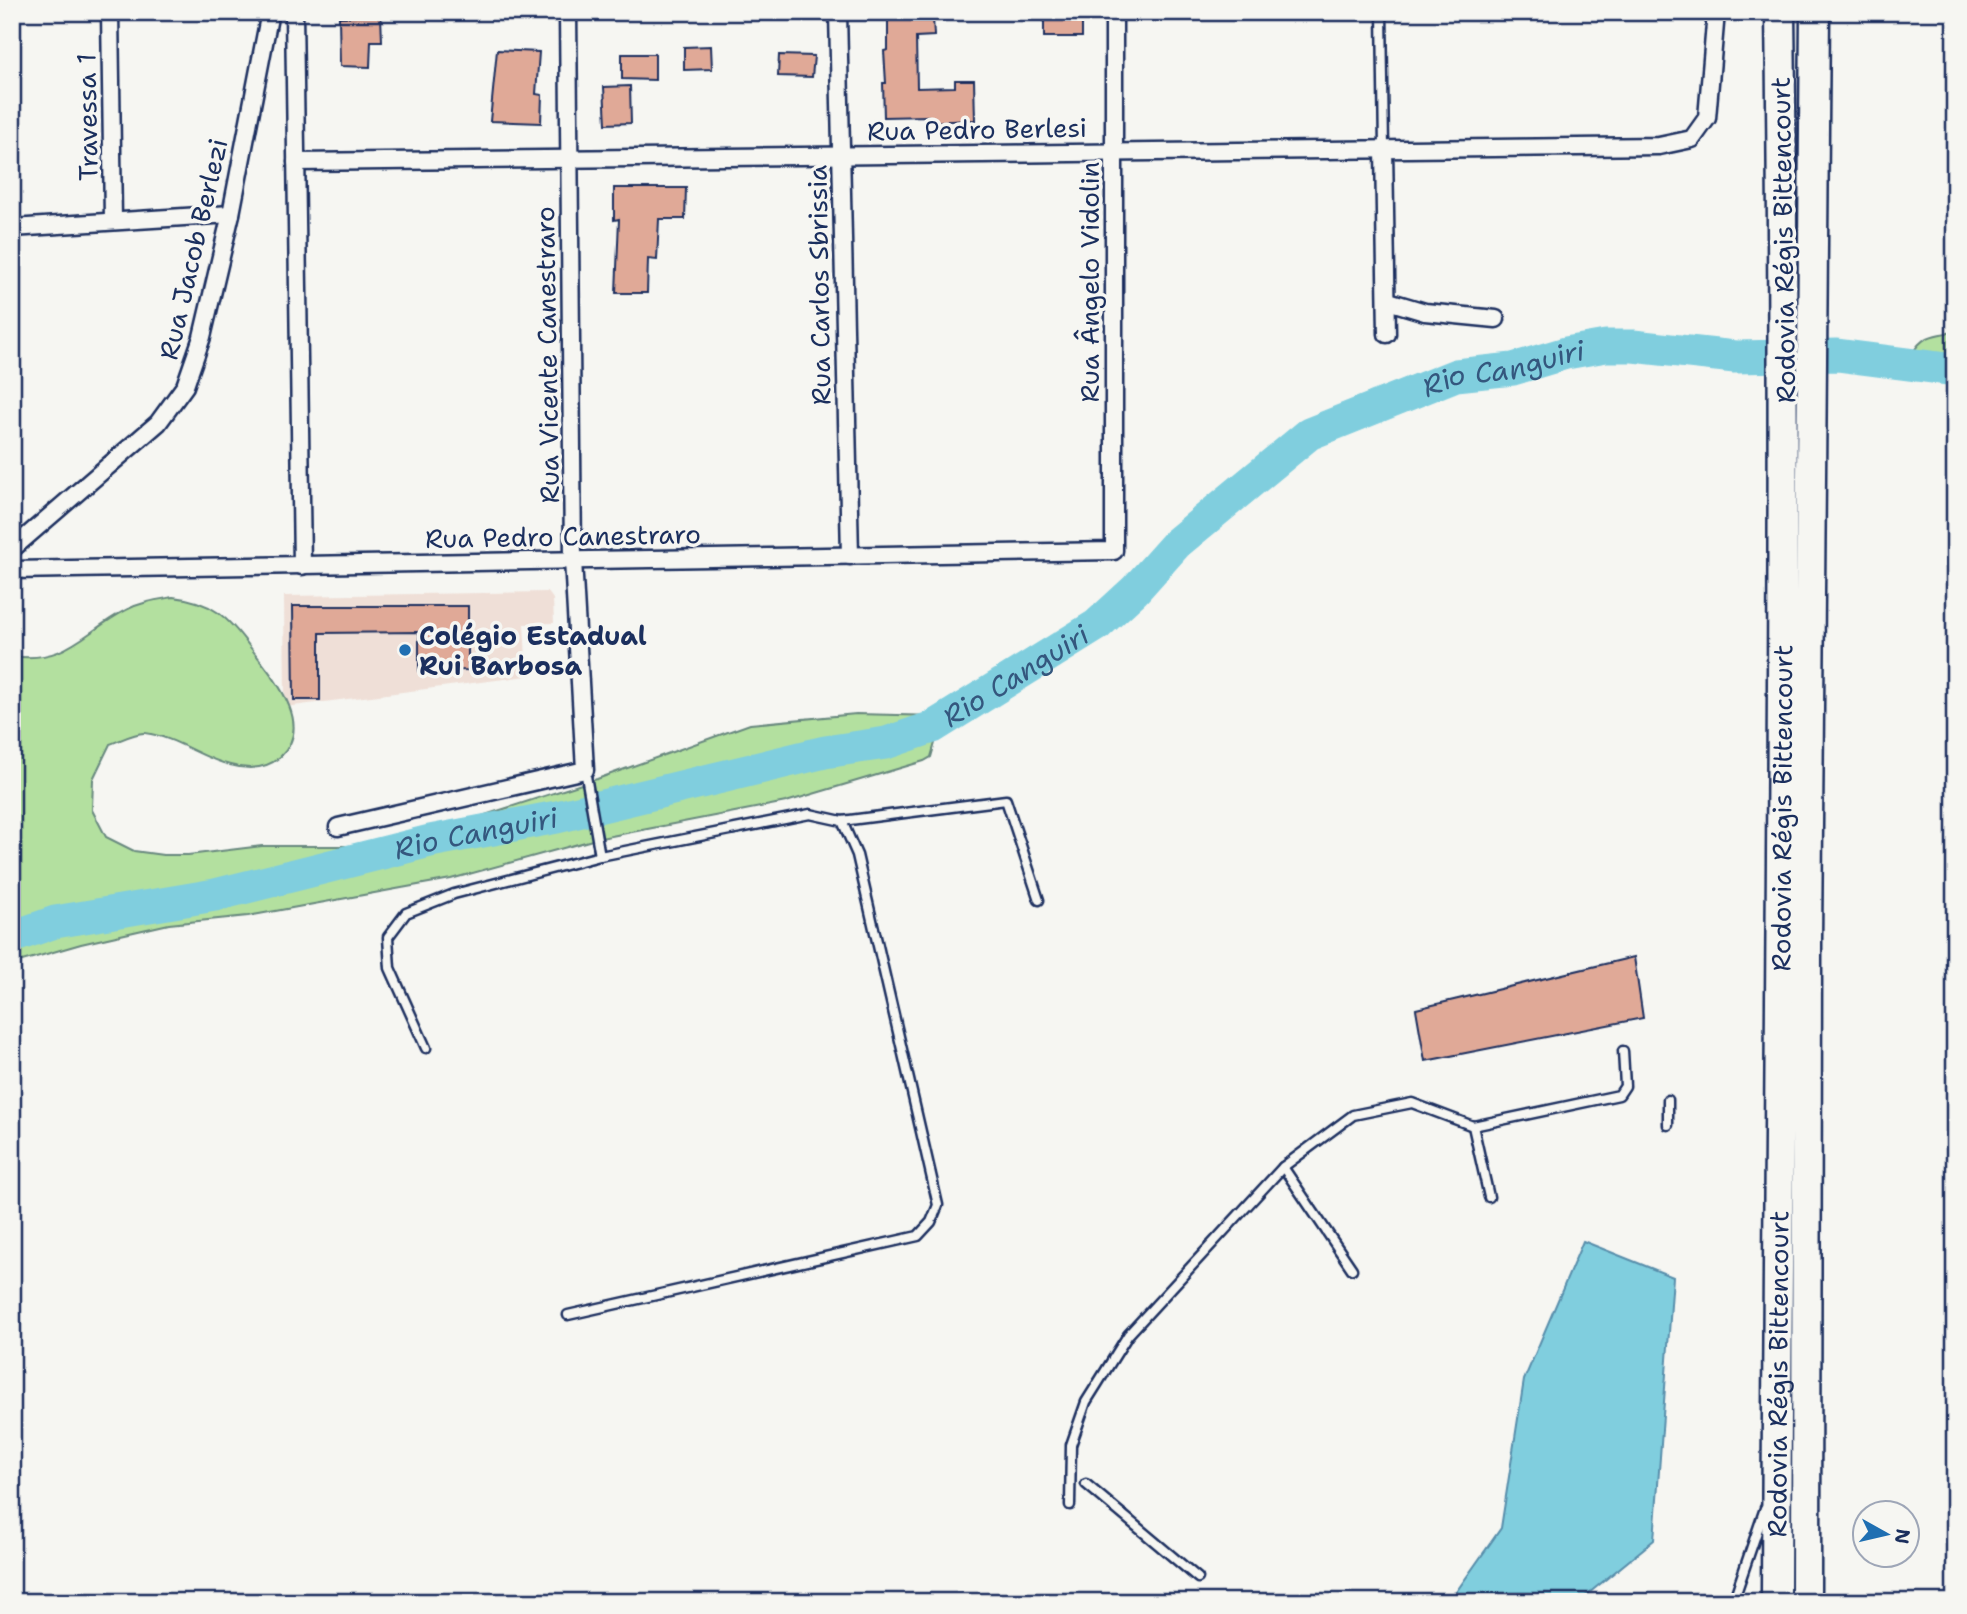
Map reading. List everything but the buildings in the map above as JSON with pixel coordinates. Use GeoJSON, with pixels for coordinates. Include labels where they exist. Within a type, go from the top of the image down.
{"type":"FeatureCollection","features":[{"type":"Feature","properties":{"kind":"highway","name":"Rodovia Régis Bittencourt"},"geometry":{"type":"LineString","coordinates":[[1780,12],[1784,317],[1798,395],[1806,1602]]}},
{"type":"Feature","properties":{"kind":"highway","name":"Rodovia Régis Bittencourt"},"geometry":{"type":"LineString","coordinates":[[1776,1602],[1798,395],[1812,318],[1815,12]]}},
{"type":"Feature","properties":{"kind":"street","name":"Travessa 1"},"geometry":{"type":"LineString","coordinates":[[110,12],[114,220]]}},
{"type":"Feature","properties":{"kind":"street","name":"Rua Jacob Berlezi"},"geometry":{"type":"LineString","coordinates":[[12,549],[158,423],[185,386],[202,337],[231,214],[270,12]]}},
{"type":"Feature","properties":{"kind":"street"},"geometry":{"type":"LineString","coordinates":[[294,12],[302,565]]}},
{"type":"Feature","properties":{"kind":"street","name":"Rua Vicente Canestraro"},"geometry":{"type":"LineString","coordinates":[[568,12],[573,561],[586,775]]}},
{"type":"Feature","properties":{"kind":"street","name":"Rua Carlos Sbrissia"},"geometry":{"type":"LineString","coordinates":[[838,12],[850,556]]}},
{"type":"Feature","properties":{"kind":"street","name":"Rua Ângelo Vidolin"},"geometry":{"type":"LineString","coordinates":[[1114,12],[1114,551]]}},
{"type":"Feature","properties":{"kind":"street","name":"Rua Pedro Berlesi"},"geometry":{"type":"LineString","coordinates":[[296,162],[1659,146],[1692,139],[1707,118],[1716,12]]}},
{"type":"Feature","properties":{"kind":"street"},"geometry":{"type":"LineString","coordinates":[[1384,149],[1387,334]]}},
{"type":"Feature","properties":{"kind":"street"},"geometry":{"type":"LineString","coordinates":[[12,228],[231,214]]}},
{"type":"Feature","properties":{"kind":"street"},"geometry":{"type":"LineString","coordinates":[[1388,301],[1425,312],[1496,319]]}},
{"type":"Feature","properties":{"kind":"street","name":"Rua Pedro Canestraro"},"geometry":{"type":"LineString","coordinates":[[12,570],[1114,551]]}},
{"type":"Feature","properties":{"kind":"street"},"geometry":{"type":"LineString","coordinates":[[338,827],[586,775]]}},
{"type":"Feature","properties":{"kind":"lane"},"geometry":{"type":"LineString","coordinates":[[1382,12],[1384,149]]}},
{"type":"Feature","properties":{"kind":"lane"},"geometry":{"type":"LineString","coordinates":[[586,775],[600,856]]}},
{"type":"Feature","properties":{"kind":"lane"},"geometry":{"type":"LineString","coordinates":[[426,1048],[390,968],[388,937],[406,913],[454,894],[600,856],[810,814],[842,821],[1006,800],[1039,900]]}},
{"type":"Feature","properties":{"kind":"lane"},"geometry":{"type":"LineString","coordinates":[[568,1315],[918,1236],[930,1222],[938,1205],[857,855],[842,821]]}},
{"type":"Feature","properties":{"kind":"lane"},"geometry":{"type":"LineString","coordinates":[[1070,1505],[1071,1445],[1086,1402],[1128,1335],[1283,1167],[1353,1115],[1412,1103],[1473,1126],[1619,1095],[1625,1086],[1623,1051]]}},
{"type":"Feature","properties":{"kind":"lane"},"geometry":{"type":"LineString","coordinates":[[1668,1100],[1668,1125]]}},
{"type":"Feature","properties":{"kind":"lane"},"geometry":{"type":"LineString","coordinates":[[1473,1126],[1489,1197]]}},
{"type":"Feature","properties":{"kind":"lane"},"geometry":{"type":"LineString","coordinates":[[1283,1167],[1352,1269]]}},
{"type":"Feature","properties":{"kind":"lane"},"geometry":{"type":"LineString","coordinates":[[1733,1602],[1765,1511],[1777,1461]]}},
{"type":"Feature","properties":{"kind":"lane"},"geometry":{"type":"LineString","coordinates":[[1086,1484],[1198,1578]]}},
{"type":"Feature","properties":{"kind":"shaded area","name":"Colégio Estadual Rui Barbosa"},"geometry":{"type":"Polygon","coordinates":[[[548,592],[553,599],[554,623],[524,624],[527,676],[285,707],[284,596],[548,592]]]}},
{"type":"Feature","properties":{"kind":"green space"},"geometry":{"type":"Polygon","coordinates":[[[1955,332],[1955,376],[1905,368],[1923,341],[1936,335],[1955,332]]]}},
{"type":"Feature","properties":{"kind":"green space"},"geometry":{"type":"Polygon","coordinates":[[[173,597],[198,602],[218,612],[234,627],[279,686],[287,700],[294,730],[290,744],[280,757],[256,768],[219,762],[167,739],[145,733],[110,744],[93,779],[92,810],[106,837],[134,851],[188,855],[262,846],[358,846],[426,834],[597,779],[750,724],[856,714],[938,716],[939,729],[931,757],[924,761],[786,802],[596,839],[451,879],[248,916],[169,924],[81,944],[12,964],[12,656],[31,657],[61,651],[132,607],[173,597]]]}},
{"type":"Feature","properties":{"kind":"water"},"geometry":{"type":"Polygon","coordinates":[[[1583,1241],[1673,1277],[1654,1540],[1578,1602],[1449,1602],[1501,1528],[1524,1380],[1583,1241]]]}},
{"type":"Feature","properties":{"kind":"waterway","name":"Rio Canguiri"},"geometry":{"type":"LineString","coordinates":[[12,937],[55,922],[215,895],[430,841],[557,817],[825,752],[886,743],[933,727],[1097,625],[1135,590],[1177,543],[1309,434],[1456,375],[1513,369],[1566,353],[1606,346],[1633,346],[1735,357],[1837,355],[1955,370]]}},
{"type":"Feature","properties":{"kind":"place","name":"Colégio Estadual Rui Barbosa"},"geometry":{"type":"Point","coordinates":[405,650]}}]}
